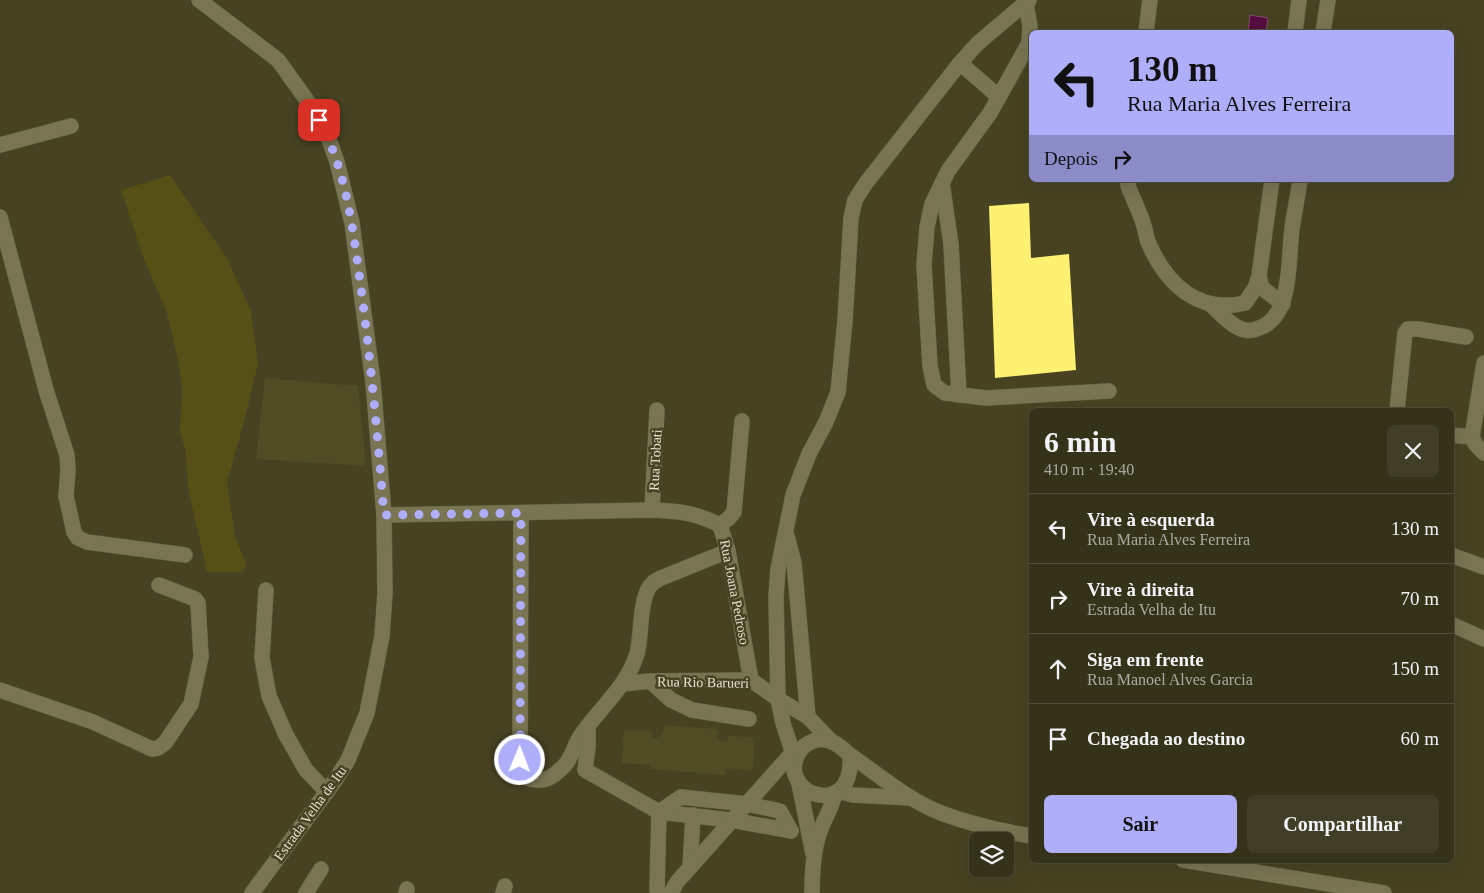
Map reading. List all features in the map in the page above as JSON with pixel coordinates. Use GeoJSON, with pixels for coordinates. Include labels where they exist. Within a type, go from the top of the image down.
{"type":"FeatureCollection","features":[{"type":"Feature","properties":{"kind":"street","name":"Estrada Velha de Itu"},"geometry":{"type":"LineString","coordinates":[[199,0],[278,60],[327,134],[337,162],[352,223],[373,382],[384,515],[385,592],[382,636],[366,713],[357,740],[348,760],[327,792],[252,893]]}},
{"type":"Feature","properties":{"kind":"street"},"geometry":{"type":"LineString","coordinates":[[1146,30],[1150,0]]}},
{"type":"Feature","properties":{"kind":"street"},"geometry":{"type":"LineString","coordinates":[[1294,30],[1299,0]]}},
{"type":"Feature","properties":{"kind":"street"},"geometry":{"type":"LineString","coordinates":[[1323,30],[1328,0]]}},
{"type":"Feature","properties":{"kind":"street"},"geometry":{"type":"LineString","coordinates":[[812,893],[813,855],[796,776],[794,756],[783,723],[778,699],[776,597],[778,569],[793,495],[809,454],[826,422],[838,392],[845,321],[851,218],[855,200],[866,183],[960,63],[978,43],[1027,2]]}},
{"type":"Feature","properties":{"kind":"street"},"geometry":{"type":"LineString","coordinates":[[1027,2],[1030,30]]}},
{"type":"Feature","properties":{"kind":"street"},"geometry":{"type":"LineString","coordinates":[[1029,43],[990,113],[948,171],[932,204],[924,255],[930,366],[934,385],[945,393],[986,398],[1109,391]]}},
{"type":"Feature","properties":{"kind":"street"},"geometry":{"type":"LineString","coordinates":[[960,63],[999,97]]}},
{"type":"Feature","properties":{"kind":"street"},"geometry":{"type":"LineString","coordinates":[[0,145],[71,126]]}},
{"type":"Feature","properties":{"kind":"street"},"geometry":{"type":"LineString","coordinates":[[1129,182],[1128,186],[1144,225],[1148,243],[1172,282],[1190,296],[1211,305],[1233,325],[1246,331],[1268,326],[1276,317],[1286,294],[1292,229],[1300,182]]}},
{"type":"Feature","properties":{"kind":"street"},"geometry":{"type":"LineString","coordinates":[[1211,305],[1230,306],[1245,303],[1255,288],[1259,276],[1272,182]]}},
{"type":"Feature","properties":{"kind":"street"},"geometry":{"type":"LineString","coordinates":[[942,183],[951,244],[958,395]]}},
{"type":"Feature","properties":{"kind":"street"},"geometry":{"type":"LineString","coordinates":[[0,217],[46,390],[68,455],[66,496],[74,532],[78,538],[87,542],[185,555]]}},
{"type":"Feature","properties":{"kind":"street"},"geometry":{"type":"LineString","coordinates":[[1259,276],[1262,288],[1282,304]]}},
{"type":"Feature","properties":{"kind":"street"},"geometry":{"type":"LineString","coordinates":[[1397,408],[1405,333],[1408,330],[1418,329],[1466,337]]}},
{"type":"Feature","properties":{"kind":"street"},"geometry":{"type":"LineString","coordinates":[[1484,363],[1472,437],[1476,445],[1484,453]]}},
{"type":"Feature","properties":{"kind":"street","name":"Rua Tobati"},"geometry":{"type":"LineString","coordinates":[[652,510],[657,410]]}},
{"type":"Feature","properties":{"kind":"street","name":"Rua Joana Pedroso"},"geometry":{"type":"LineString","coordinates":[[742,421],[734,512],[728,520],[720,525],[728,552],[751,680]]}},
{"type":"Feature","properties":{"kind":"street"},"geometry":{"type":"LineString","coordinates":[[1454,435],[1472,437]]}},
{"type":"Feature","properties":{"kind":"street"},"geometry":{"type":"LineString","coordinates":[[384,515],[652,510],[683,511],[703,516],[720,525]]}},
{"type":"Feature","properties":{"kind":"street"},"geometry":{"type":"LineString","coordinates":[[521,513],[520,760],[521,771],[525,777],[534,781],[552,777],[566,763],[588,726],[622,684],[637,654],[645,598],[651,584],[661,578],[728,552]]}},
{"type":"Feature","properties":{"kind":"street"},"geometry":{"type":"LineString","coordinates":[[785,532],[794,563],[808,717]]}},
{"type":"Feature","properties":{"kind":"street"},"geometry":{"type":"LineString","coordinates":[[1454,556],[1484,567]]}},
{"type":"Feature","properties":{"kind":"street"},"geometry":{"type":"LineString","coordinates":[[0,690],[92,722],[152,749],[166,743],[192,704],[201,657],[198,603],[195,599],[159,585]]}},
{"type":"Feature","properties":{"kind":"street"},"geometry":{"type":"LineString","coordinates":[[266,590],[262,658],[269,696],[286,736],[306,770],[327,792]]}},
{"type":"Feature","properties":{"kind":"street"},"geometry":{"type":"LineString","coordinates":[[1454,625],[1484,639]]}},
{"type":"Feature","properties":{"kind":"street","name":"Rua Rio Barueri"},"geometry":{"type":"LineString","coordinates":[[622,684],[650,681],[751,680],[808,717],[830,740]]}},
{"type":"Feature","properties":{"kind":"street"},"geometry":{"type":"LineString","coordinates":[[650,681],[670,700],[692,710],[749,719]]}},
{"type":"Feature","properties":{"kind":"street"},"geometry":{"type":"LineString","coordinates":[[588,726],[585,770],[659,812],[733,820],[791,831],[780,811],[747,804],[681,797],[659,812]]}},
{"type":"Feature","properties":{"kind":"street"},"geometry":{"type":"LineString","coordinates":[[671,893],[677,882],[747,804],[805,745],[821,739],[830,740],[838,744],[850,755],[913,798],[940,813],[981,826],[1029,836]]}},
{"type":"Feature","properties":{"kind":"street"},"geometry":{"type":"LineString","coordinates":[[813,855],[837,792],[845,785],[849,777],[851,768],[850,755]]}},
{"type":"Feature","properties":{"kind":"street"},"geometry":{"type":"LineString","coordinates":[[799,783],[805,789],[819,796],[837,792],[853,795],[913,798]]}},
{"type":"Feature","properties":{"kind":"street"},"geometry":{"type":"LineString","coordinates":[[659,812],[657,890],[660,893]]}},
{"type":"Feature","properties":{"kind":"street"},"geometry":{"type":"LineString","coordinates":[[690,867],[693,816]]}},
{"type":"Feature","properties":{"kind":"street"},"geometry":{"type":"LineString","coordinates":[[1201,863],[1384,893]]}},
{"type":"Feature","properties":{"kind":"street"},"geometry":{"type":"LineString","coordinates":[[306,893],[321,869]]}},
{"type":"Feature","properties":{"kind":"shaded area"},"geometry":{"type":"Polygon","coordinates":[[[1250,15],[1268,18],[1266,30],[1248,30],[1250,15]]]}},
{"type":"Feature","properties":{"kind":"shaded area"},"geometry":{"type":"Polygon","coordinates":[[[170,175],[228,260],[251,311],[258,363],[227,482],[235,536],[247,566],[241,572],[207,572],[188,488],[186,452],[180,432],[182,390],[179,364],[167,313],[143,257],[121,190],[170,175]]]}},
{"type":"Feature","properties":{"kind":"shaded area"},"geometry":{"type":"Polygon","coordinates":[[[265,378],[358,386],[366,466],[256,459],[265,378]]]}},
{"type":"Feature","properties":{"kind":"shaded area"},"geometry":{"type":"Polygon","coordinates":[[[665,725],[717,729],[718,741],[727,741],[728,735],[754,738],[753,771],[726,768],[725,775],[649,769],[650,765],[622,763],[624,730],[652,731],[652,739],[661,736],[665,725]]]}},
{"type":"Feature","properties":{"kind":"building"},"geometry":{"type":"Polygon","coordinates":[[[1029,203],[1031,258],[1069,254],[1076,370],[995,378],[989,206],[1029,203]]]}},
{"type":"Feature","properties":{"kind":"route"},"geometry":{"type":"LineString","coordinates":[[319,120],[327,134],[337,162],[352,223],[373,382],[384,515],[521,513],[520,760]]}}]}
